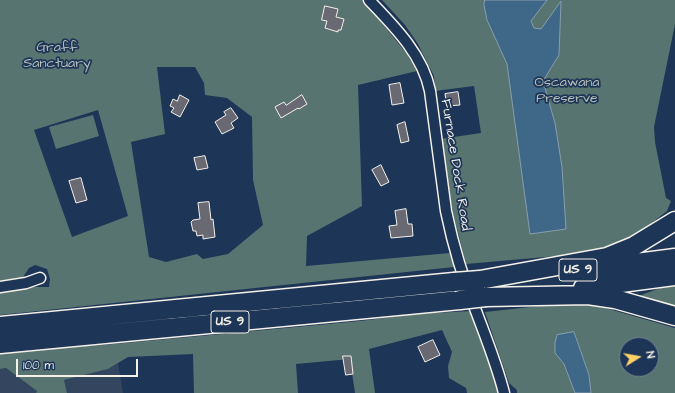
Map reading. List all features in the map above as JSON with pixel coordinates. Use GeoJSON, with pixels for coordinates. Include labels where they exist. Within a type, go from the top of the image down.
{"type":"FeatureCollection","features":[{"type":"Feature","properties":{"kind":"highway"},"geometry":{"type":"LineString","coordinates":[[480,280],[607,257],[634,246],[675,221]]}},
{"type":"Feature","properties":{"kind":"highway","name":"US 9"},"geometry":{"type":"LineString","coordinates":[[0,326],[480,280],[617,266],[675,258]]}},
{"type":"Feature","properties":{"kind":"highway","name":"US 9"},"geometry":{"type":"LineString","coordinates":[[0,344],[600,286],[675,276]]}},
{"type":"Feature","properties":{"kind":"highway"},"geometry":{"type":"LineString","coordinates":[[486,297],[572,294],[588,295],[614,300],[675,316]]}},
{"type":"Feature","properties":{"kind":"street","name":"Furnace Dock Road"},"geometry":{"type":"LineString","coordinates":[[369,0],[387,19],[412,50],[427,77],[450,231],[476,311],[489,344],[504,393]]}},
{"type":"Feature","properties":{"kind":"street"},"geometry":{"type":"LineString","coordinates":[[0,287],[26,283],[40,278]]}},
{"type":"Feature","properties":{"kind":"shaded area"},"geometry":{"type":"Polygon","coordinates":[[[485,0],[547,0],[531,21],[534,28],[541,29],[561,1],[559,55],[543,81],[555,123],[562,167],[566,229],[530,234],[507,64],[487,20],[484,5],[485,0]]]}},
{"type":"Feature","properties":{"kind":"shaded area"},"geometry":{"type":"Polygon","coordinates":[[[574,332],[589,375],[591,393],[575,393],[564,364],[555,353],[557,335],[574,332]]]}},
{"type":"Feature","properties":{"kind":"shaded area"},"geometry":{"type":"Polygon","coordinates":[[[118,363],[123,393],[67,393],[64,380],[108,369],[118,363]]]}},
{"type":"Feature","properties":{"kind":"shaded area"},"geometry":{"type":"Polygon","coordinates":[[[6,368],[37,391],[36,393],[0,393],[0,369],[6,368]]]}},
{"type":"Feature","properties":{"kind":"green space","name":"Graff Sanctuary"},"geometry":{"type":"Polygon","coordinates":[[[0,0],[363,0],[407,54],[417,71],[358,85],[362,206],[307,236],[306,266],[450,253],[454,267],[0,315],[0,290],[26,287],[49,287],[50,279],[47,269],[35,265],[29,268],[21,280],[0,283],[0,0]],[[157,67],[165,134],[131,142],[149,257],[166,262],[197,254],[203,259],[228,254],[263,225],[253,180],[252,117],[227,98],[205,95],[204,83],[195,67],[157,67]],[[98,110],[34,130],[72,237],[128,216],[98,110]]]}},
{"type":"Feature","properties":{"kind":"green space","name":"Oscawana Preserve"},"geometry":{"type":"Polygon","coordinates":[[[382,0],[675,0],[675,24],[654,127],[655,142],[666,198],[671,201],[667,211],[634,237],[611,248],[591,253],[466,264],[453,213],[440,139],[481,133],[474,86],[435,91],[434,76],[418,44],[405,25],[382,0]]]}},
{"type":"Feature","properties":{"kind":"green space"},"geometry":{"type":"Polygon","coordinates":[[[93,115],[99,136],[56,149],[49,127],[93,115]]]}},
{"type":"Feature","properties":{"kind":"green space"},"geometry":{"type":"Polygon","coordinates":[[[675,284],[675,309],[633,298],[663,287],[675,284]]]}},
{"type":"Feature","properties":{"kind":"green space"},"geometry":{"type":"Polygon","coordinates":[[[584,304],[609,309],[675,328],[675,393],[591,393],[589,375],[574,332],[555,343],[555,352],[564,364],[575,393],[517,393],[517,390],[509,383],[485,312],[548,305],[584,304]]]}},
{"type":"Feature","properties":{"kind":"green space"},"geometry":{"type":"Polygon","coordinates":[[[471,311],[486,351],[499,393],[467,393],[466,388],[449,378],[448,366],[452,352],[442,330],[369,349],[375,393],[355,393],[350,359],[296,364],[298,393],[194,393],[193,354],[128,357],[108,369],[64,380],[67,393],[36,393],[37,391],[6,368],[0,369],[0,352],[14,350],[103,345],[360,321],[416,314],[471,311]]]}},
{"type":"Feature","properties":{"kind":"building"},"geometry":{"type":"Polygon","coordinates":[[[325,6],[338,9],[336,17],[344,19],[341,30],[338,30],[338,32],[325,28],[327,21],[322,20],[325,6]]]}},
{"type":"Feature","properties":{"kind":"building"},"geometry":{"type":"Polygon","coordinates":[[[400,83],[404,103],[392,105],[389,85],[400,83]]]}},
{"type":"Feature","properties":{"kind":"building"},"geometry":{"type":"Polygon","coordinates":[[[458,92],[460,105],[447,106],[445,94],[458,92]]]}},
{"type":"Feature","properties":{"kind":"building"},"geometry":{"type":"Polygon","coordinates":[[[180,95],[189,100],[180,117],[171,112],[174,108],[170,106],[173,99],[177,101],[180,95]]]}},
{"type":"Feature","properties":{"kind":"building"},"geometry":{"type":"Polygon","coordinates":[[[302,95],[307,104],[281,118],[275,107],[284,102],[286,105],[302,95]]]}},
{"type":"Feature","properties":{"kind":"building"},"geometry":{"type":"Polygon","coordinates":[[[231,108],[238,118],[231,123],[234,128],[222,134],[215,122],[226,115],[224,112],[231,108]]]}},
{"type":"Feature","properties":{"kind":"building"},"geometry":{"type":"Polygon","coordinates":[[[405,122],[409,141],[401,143],[397,125],[405,122]]]}},
{"type":"Feature","properties":{"kind":"building"},"geometry":{"type":"Polygon","coordinates":[[[205,156],[208,168],[197,170],[194,158],[205,156]]]}},
{"type":"Feature","properties":{"kind":"building"},"geometry":{"type":"Polygon","coordinates":[[[381,165],[389,182],[381,186],[372,170],[381,165]]]}},
{"type":"Feature","properties":{"kind":"building"},"geometry":{"type":"Polygon","coordinates":[[[81,178],[87,200],[76,203],[69,181],[81,178]]]}},
{"type":"Feature","properties":{"kind":"building"},"geometry":{"type":"Polygon","coordinates":[[[209,202],[215,237],[203,239],[203,235],[197,236],[196,231],[193,231],[191,222],[193,220],[200,219],[198,203],[209,202]]]}},
{"type":"Feature","properties":{"kind":"building"},"geometry":{"type":"Polygon","coordinates":[[[406,209],[408,224],[412,224],[413,236],[391,238],[389,226],[397,225],[395,211],[406,209]]]}},
{"type":"Feature","properties":{"kind":"building"},"geometry":{"type":"Polygon","coordinates":[[[433,340],[440,355],[425,362],[418,347],[433,340]]]}},
{"type":"Feature","properties":{"kind":"building"},"geometry":{"type":"Polygon","coordinates":[[[343,356],[351,356],[353,374],[346,375],[343,356]]]}}]}
